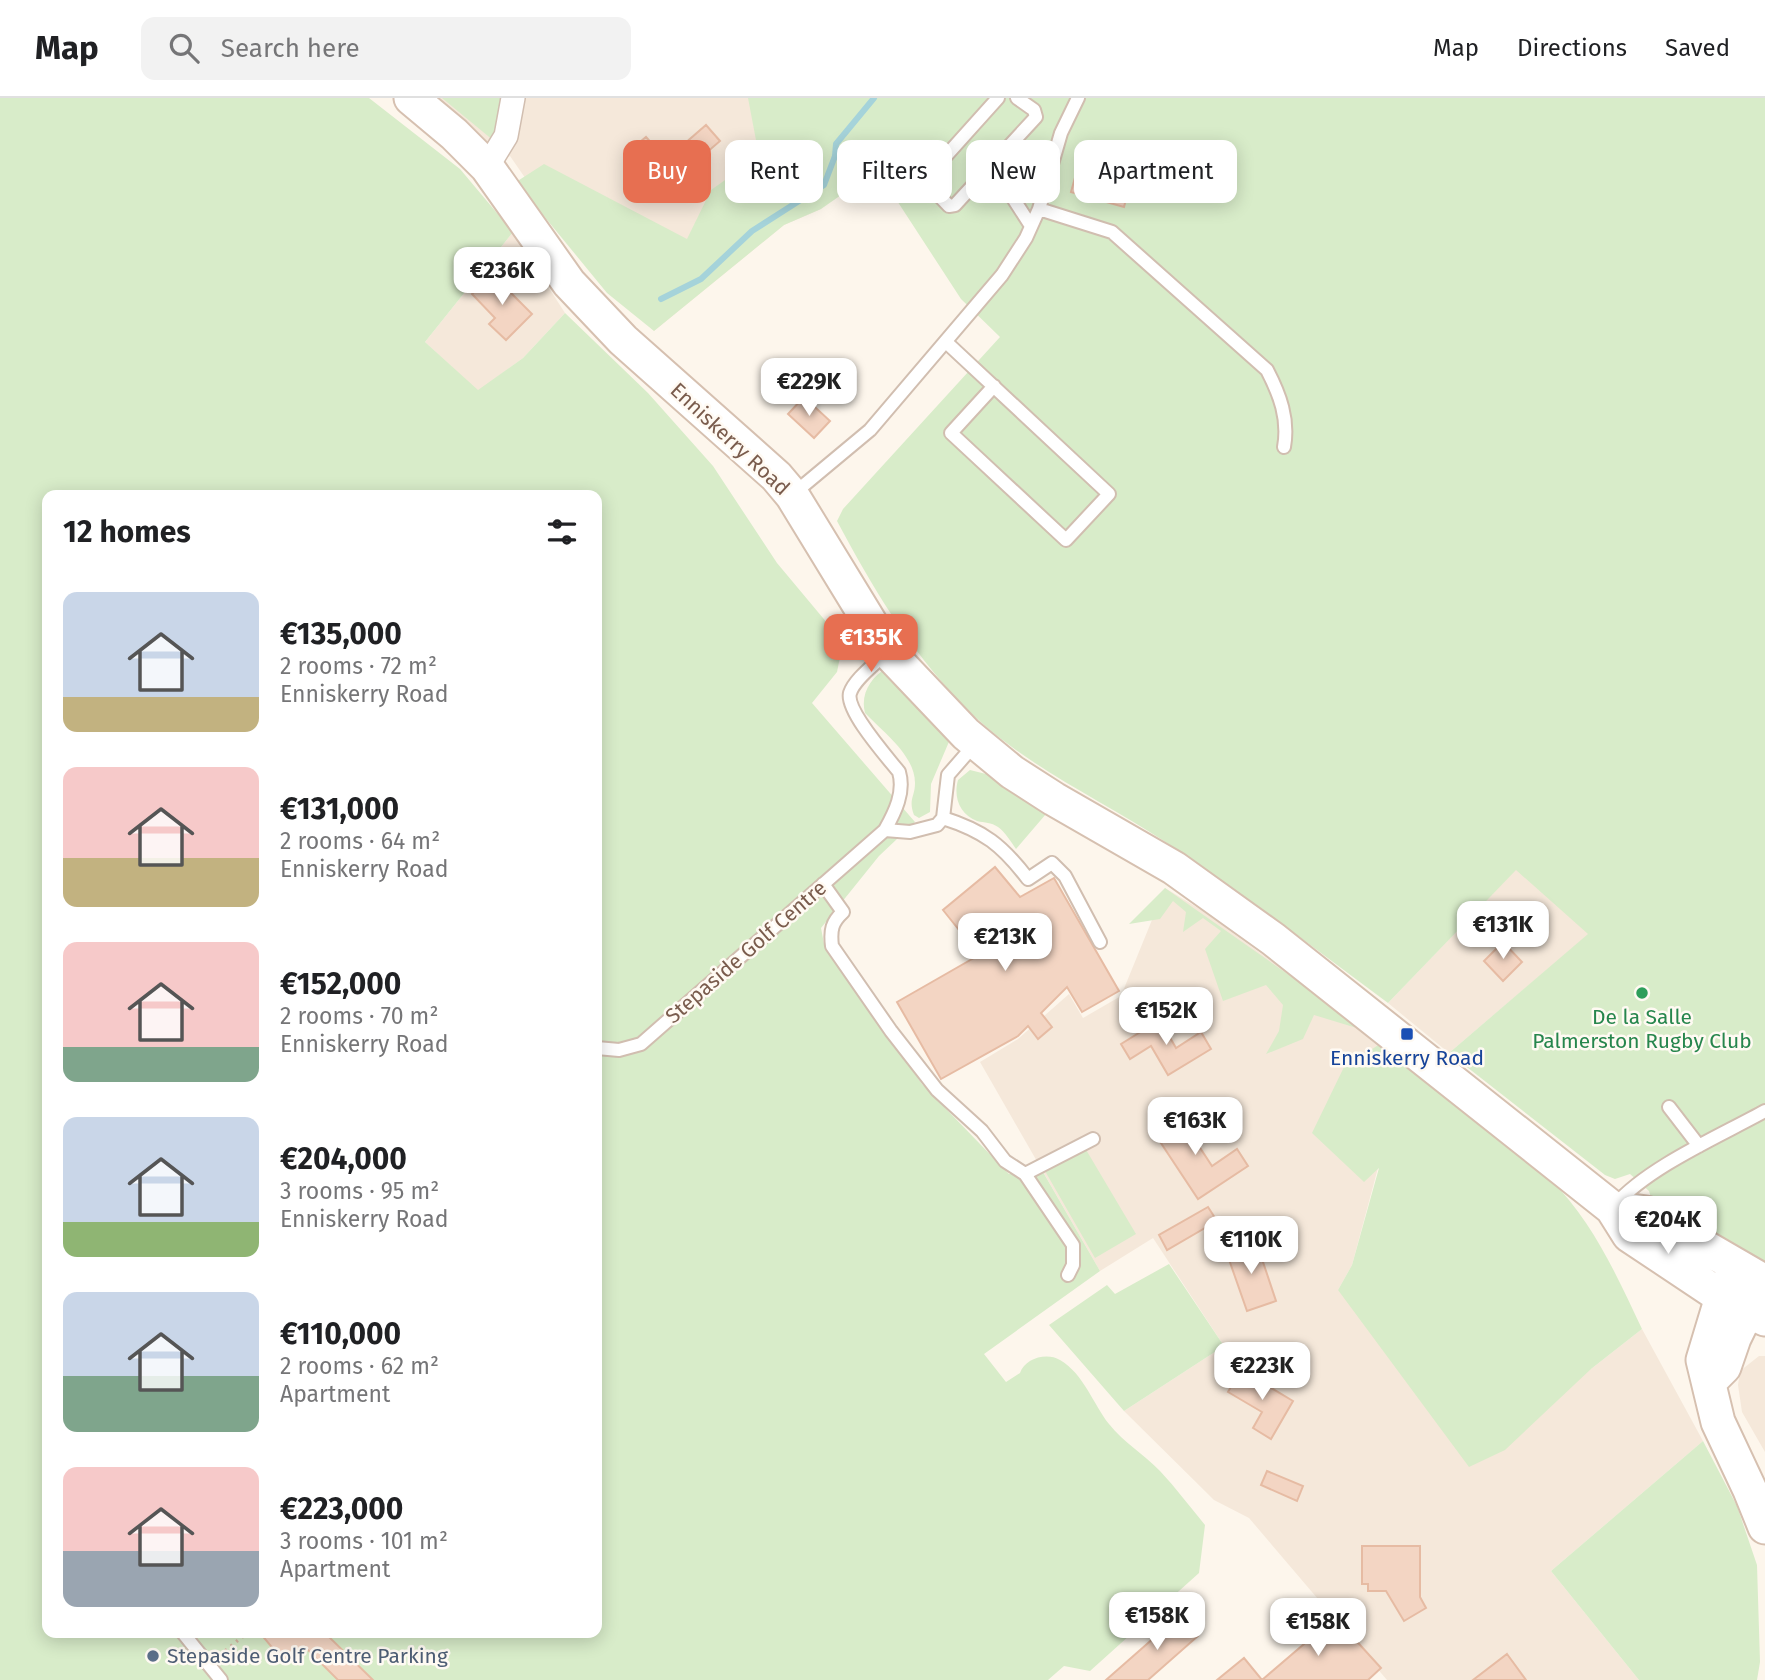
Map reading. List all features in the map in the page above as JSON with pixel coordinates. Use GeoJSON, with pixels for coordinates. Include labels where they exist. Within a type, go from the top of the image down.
{"type":"FeatureCollection","features":[{"type":"Feature","properties":{"kind":"main road","name":"Enniskerry Road"},"geometry":{"type":"LineString","coordinates":[[411,98],[454,134],[487,167],[569,283],[622,340],[776,476],[792,495],[887,652],[976,742],[1043,792],[1174,868],[1273,939],[1612,1208],[1629,1235],[1745,1309]]}},
{"type":"Feature","properties":{"kind":"main road","name":"Enniskerry Road"},"geometry":{"type":"LineString","coordinates":[[1612,1208],[1646,1213],[1755,1276],[1745,1309],[1703,1360],[1718,1422],[1765,1527]]}},
{"type":"Feature","properties":{"kind":"street"},"geometry":{"type":"LineString","coordinates":[[487,167],[506,136],[513,98]]}},
{"type":"Feature","properties":{"kind":"lane"},"geometry":{"type":"LineString","coordinates":[[966,193],[954,205],[949,206],[927,183],[927,177],[998,98]]}},
{"type":"Feature","properties":{"kind":"lane"},"geometry":{"type":"LineString","coordinates":[[1016,140],[1036,117],[1034,110],[1017,98]]}},
{"type":"Feature","properties":{"kind":"lane"},"geometry":{"type":"LineString","coordinates":[[792,495],[870,430],[1002,275],[1039,209],[1061,133],[1078,98]]}},
{"type":"Feature","properties":{"kind":"lane"},"geometry":{"type":"LineString","coordinates":[[1016,203],[1031,226]]}},
{"type":"Feature","properties":{"kind":"lane"},"geometry":{"type":"LineString","coordinates":[[1039,209],[1112,232],[1267,370],[1278,392],[1287,430],[1284,447]]}},
{"type":"Feature","properties":{"kind":"lane"},"geometry":{"type":"LineString","coordinates":[[946,342],[994,386],[1109,494],[1066,540],[951,433],[994,386]]}},
{"type":"Feature","properties":{"kind":"lane"},"geometry":{"type":"LineString","coordinates":[[887,652],[854,687],[849,698],[853,710],[899,772],[902,781],[896,808],[885,830],[910,832],[937,825],[943,818],[948,775],[976,742]]}},
{"type":"Feature","properties":{"kind":"lane"},"geometry":{"type":"LineString","coordinates":[[943,818],[962,824],[1008,852],[1028,878],[1052,863],[1065,876],[1100,942]]}},
{"type":"Feature","properties":{"kind":"lane","name":"Stepaside Golf Centre"},"geometry":{"type":"LineString","coordinates":[[602,1048],[619,1050],[640,1044],[885,830]]}},
{"type":"Feature","properties":{"kind":"lane"},"geometry":{"type":"LineString","coordinates":[[823,884],[844,912],[835,920],[830,932],[832,946],[891,1031],[937,1090],[982,1131],[1005,1161],[1025,1174],[1073,1245],[1073,1265],[1068,1275]]}},
{"type":"Feature","properties":{"kind":"lane"},"geometry":{"type":"LineString","coordinates":[[1669,1107],[1699,1146]]}},
{"type":"Feature","properties":{"kind":"lane"},"geometry":{"type":"LineString","coordinates":[[1612,1208],[1626,1192],[1699,1146],[1765,1111]]}},
{"type":"Feature","properties":{"kind":"lane"},"geometry":{"type":"LineString","coordinates":[[1025,1174],[1093,1139]]}},
{"type":"Feature","properties":{"kind":"lane"},"geometry":{"type":"LineString","coordinates":[[187,1638],[221,1680]]}},
{"type":"Feature","properties":{"kind":"path"},"geometry":{"type":"LineString","coordinates":[[208,1665],[241,1638]]}},
{"type":"Feature","properties":{"kind":"shaded area"},"geometry":{"type":"Polygon","coordinates":[[[426,98],[752,98],[778,140],[725,140],[725,203],[817,203],[821,209],[784,225],[654,331],[539,198],[510,156],[501,160],[426,98]]]}},
{"type":"Feature","properties":{"kind":"shaded area"},"geometry":{"type":"Polygon","coordinates":[[[513,232],[565,313],[523,358],[478,391],[425,342],[513,232]]]}},
{"type":"Feature","properties":{"kind":"shaded area"},"geometry":{"type":"Polygon","coordinates":[[[1704,836],[1449,1053],[1388,1003],[1541,843],[1704,836]]]}},
{"type":"Feature","properties":{"kind":"shaded area"},"geometry":{"type":"Polygon","coordinates":[[[1165,888],[1203,911],[1423,1077],[1382,1153],[1352,1265],[1338,1290],[1591,1369],[1642,1329],[1703,1441],[1551,1571],[1639,1680],[1387,1680],[1249,1518],[1214,1500],[1124,1411],[1224,1346],[1153,1238],[1100,1271],[980,1062],[1018,1039],[1069,994],[1083,1018],[1121,996],[1165,888]]]}},
{"type":"Feature","properties":{"kind":"shaded area"},"geometry":{"type":"Polygon","coordinates":[[[1759,1356],[1765,1356],[1765,1452],[1742,1412],[1738,1385],[1740,1371],[1759,1356]]]}},
{"type":"Feature","properties":{"kind":"green space"},"geometry":{"type":"Polygon","coordinates":[[[0,98],[369,98],[460,169],[513,232],[425,342],[478,390],[523,358],[565,313],[648,393],[713,466],[777,563],[843,642],[837,672],[812,703],[915,822],[879,856],[821,928],[825,949],[922,1084],[1009,1174],[1043,1172],[1100,1271],[984,1354],[1006,1382],[1037,1358],[1055,1358],[1068,1366],[1082,1381],[1109,1424],[1160,1471],[1205,1525],[1199,1573],[1090,1671],[1064,1666],[1048,1680],[0,1680],[0,98]]]}},
{"type":"Feature","properties":{"kind":"green space"},"geometry":{"type":"Polygon","coordinates":[[[442,98],[506,98],[494,141],[442,98]]]}},
{"type":"Feature","properties":{"kind":"green space"},"geometry":{"type":"Polygon","coordinates":[[[748,98],[1765,98],[1765,1268],[1653,1205],[1649,1191],[1630,1174],[1615,1179],[1605,1175],[1449,1053],[1588,934],[1516,870],[1388,1003],[1193,860],[1008,744],[962,704],[909,640],[878,594],[837,521],[843,509],[1000,337],[961,299],[898,203],[952,203],[952,140],[837,140],[837,198],[821,209],[784,225],[654,331],[607,293],[516,182],[544,164],[687,239],[705,203],[711,203],[711,190],[725,180],[725,203],[823,203],[823,140],[756,140],[748,98]]]}},
{"type":"Feature","properties":{"kind":"green space"},"geometry":{"type":"Polygon","coordinates":[[[887,668],[951,737],[931,784],[930,812],[919,818],[912,810],[915,783],[910,763],[896,744],[865,713],[864,699],[868,687],[876,676],[887,668]]]}},
{"type":"Feature","properties":{"kind":"green space"},"geometry":{"type":"Polygon","coordinates":[[[970,770],[990,775],[1046,814],[1016,849],[998,827],[971,818],[959,805],[956,793],[958,780],[970,770]]]}},
{"type":"Feature","properties":{"kind":"green space"},"geometry":{"type":"Polygon","coordinates":[[[1165,888],[1309,989],[1360,1029],[1314,1015],[1303,1039],[1266,1054],[1279,1031],[1283,1005],[1266,985],[1223,1001],[1205,949],[1221,931],[1203,918],[1183,932],[1186,912],[1173,901],[1160,919],[1129,924],[1165,888]]]}},
{"type":"Feature","properties":{"kind":"green space"},"geometry":{"type":"Polygon","coordinates":[[[1380,1044],[1550,1179],[1591,1231],[1642,1329],[1591,1369],[1505,1450],[1469,1467],[1338,1290],[1352,1265],[1379,1168],[1364,1182],[1312,1133],[1344,1067],[1380,1044]]]}},
{"type":"Feature","properties":{"kind":"green space"},"geometry":{"type":"Polygon","coordinates":[[[1085,1148],[1136,1234],[1095,1258],[1045,1171],[1085,1148]]]}},
{"type":"Feature","properties":{"kind":"green space"},"geometry":{"type":"Polygon","coordinates":[[[1169,1264],[1224,1346],[1124,1411],[1049,1325],[1107,1285],[1115,1294],[1169,1264]]]}},
{"type":"Feature","properties":{"kind":"green space"},"geometry":{"type":"Polygon","coordinates":[[[1703,1441],[1737,1506],[1757,1565],[1760,1662],[1757,1680],[1639,1680],[1551,1571],[1703,1441]]]}},
{"type":"Feature","properties":{"kind":"building"},"geometry":{"type":"Polygon","coordinates":[[[706,125],[720,141],[711,149],[711,140],[689,140],[706,125]]]}},
{"type":"Feature","properties":{"kind":"building"},"geometry":{"type":"Polygon","coordinates":[[[492,274],[532,314],[506,340],[489,324],[495,318],[472,294],[492,274]]]}},
{"type":"Feature","properties":{"kind":"building"},"geometry":{"type":"Polygon","coordinates":[[[804,397],[830,421],[814,438],[788,414],[804,397]]]}},
{"type":"Feature","properties":{"kind":"building"},"geometry":{"type":"Polygon","coordinates":[[[995,867],[1020,897],[1054,878],[1119,991],[1082,1012],[1067,987],[1041,1013],[1052,1027],[1038,1039],[1028,1026],[1018,1036],[941,1079],[897,1002],[979,955],[943,910],[995,867]]]}},
{"type":"Feature","properties":{"kind":"building"},"geometry":{"type":"Polygon","coordinates":[[[1503,942],[1522,962],[1503,981],[1484,961],[1503,942]]]}},
{"type":"Feature","properties":{"kind":"building"},"geometry":{"type":"Polygon","coordinates":[[[1160,1020],[1176,1048],[1201,1032],[1211,1049],[1168,1075],[1151,1046],[1130,1059],[1121,1044],[1160,1020]]]}},
{"type":"Feature","properties":{"kind":"building"},"geometry":{"type":"Polygon","coordinates":[[[1176,1111],[1212,1166],[1237,1149],[1248,1166],[1198,1199],[1151,1128],[1176,1111]]]}},
{"type":"Feature","properties":{"kind":"building"},"geometry":{"type":"Polygon","coordinates":[[[1208,1207],[1217,1221],[1167,1250],[1159,1235],[1208,1207]]]}},
{"type":"Feature","properties":{"kind":"building"},"geometry":{"type":"Polygon","coordinates":[[[1256,1241],[1276,1301],[1247,1311],[1226,1251],[1256,1241]]]}},
{"type":"Feature","properties":{"kind":"building"},"geometry":{"type":"Polygon","coordinates":[[[1241,1370],[1293,1401],[1271,1439],[1253,1428],[1262,1412],[1228,1392],[1241,1370]]]}},
{"type":"Feature","properties":{"kind":"building"},"geometry":{"type":"Polygon","coordinates":[[[1267,1471],[1303,1486],[1297,1501],[1261,1485],[1267,1471]]]}},
{"type":"Feature","properties":{"kind":"building"},"geometry":{"type":"Polygon","coordinates":[[[1362,1546],[1420,1546],[1420,1597],[1426,1608],[1404,1621],[1386,1591],[1368,1591],[1368,1584],[1362,1584],[1362,1546]]]}},
{"type":"Feature","properties":{"kind":"building"},"geometry":{"type":"Polygon","coordinates":[[[1330,1612],[1381,1668],[1368,1680],[1262,1680],[1304,1644],[1300,1639],[1330,1612]]]}},
{"type":"Feature","properties":{"kind":"building"},"geometry":{"type":"Polygon","coordinates":[[[1180,1615],[1198,1636],[1148,1680],[1106,1680],[1180,1615]]]}},
{"type":"Feature","properties":{"kind":"building"},"geometry":{"type":"Polygon","coordinates":[[[264,1638],[330,1638],[373,1680],[338,1680],[306,1648],[285,1663],[264,1638]]]}},
{"type":"Feature","properties":{"kind":"building"},"geometry":{"type":"Polygon","coordinates":[[[1507,1654],[1526,1680],[1473,1680],[1507,1654]]]}},
{"type":"Feature","properties":{"kind":"building"},"geometry":{"type":"Polygon","coordinates":[[[1244,1658],[1262,1680],[1217,1680],[1244,1658]]]}},
{"type":"Feature","properties":{"kind":"waterway"},"geometry":{"type":"LineString","coordinates":[[661,299],[701,279],[752,231],[824,185],[835,156],[836,144],[874,98]]}},
{"type":"Feature","properties":{"kind":"place","name":"De la Salle Palmerston Rugby Club"},"geometry":{"type":"Point","coordinates":[1642,993]}},
{"type":"Feature","properties":{"kind":"place","name":"Enniskerry Road"},"geometry":{"type":"Point","coordinates":[1407,1034]}},
{"type":"Feature","properties":{"kind":"place","name":"Stepaside Golf Centre Parking"},"geometry":{"type":"Point","coordinates":[153,1656]}}]}
